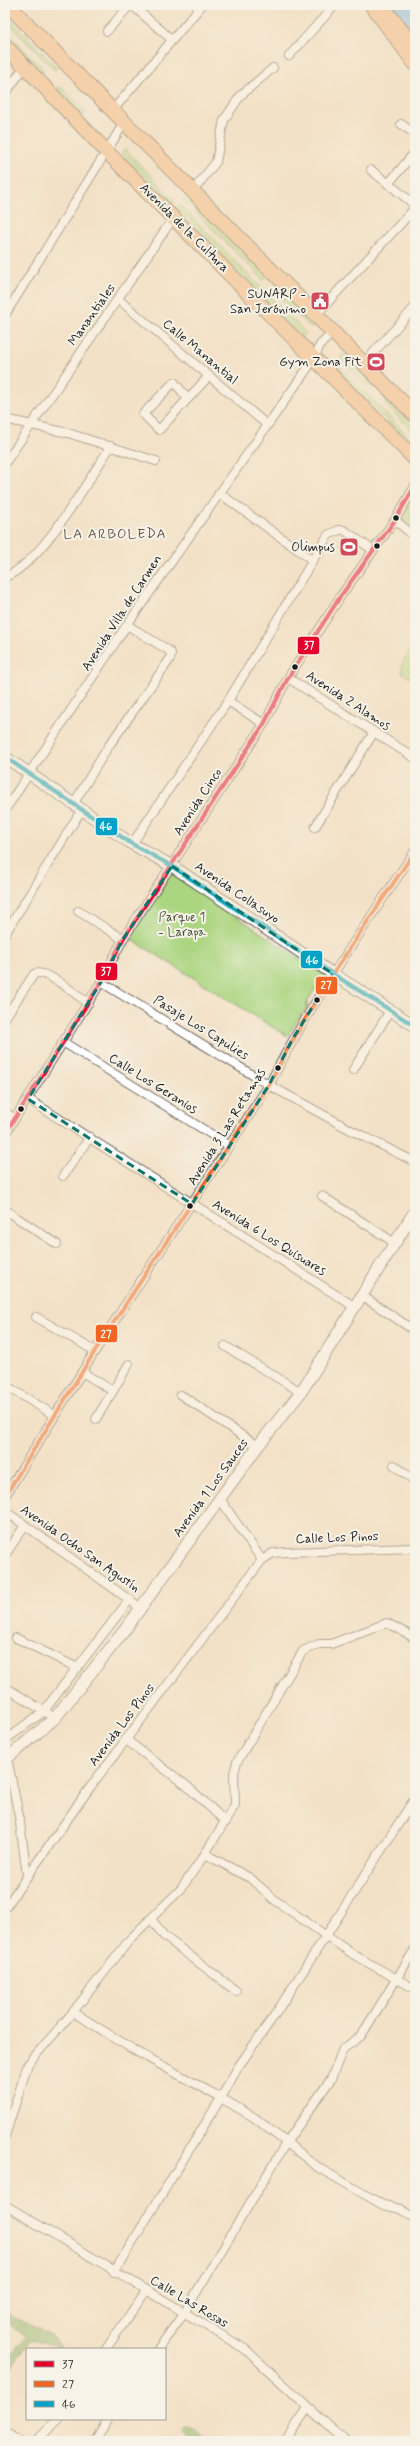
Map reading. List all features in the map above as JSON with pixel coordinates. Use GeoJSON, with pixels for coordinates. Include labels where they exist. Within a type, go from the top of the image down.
{"type":"FeatureCollection","features":[{"type":"Feature","properties":{"kind":"highway"},"geometry":{"type":"LineString","coordinates":[[8,5],[315,316],[415,415]]}},
{"type":"Feature","properties":{"kind":"highway","name":"Avenida de la Cultura"},"geometry":{"type":"LineString","coordinates":[[5,46],[108,152],[415,459]]}},
{"type":"Feature","properties":{"kind":"main road"},"geometry":{"type":"LineString","coordinates":[[370,5],[415,64]]}},
{"type":"Feature","properties":{"kind":"main road"},"geometry":{"type":"LineString","coordinates":[[382,5],[415,47]]}},
{"type":"Feature","properties":{"kind":"street"},"geometry":{"type":"LineString","coordinates":[[107,31],[131,5],[172,39]]}},
{"type":"Feature","properties":{"kind":"street"},"geometry":{"type":"LineString","coordinates":[[113,110],[202,5]]}},
{"type":"Feature","properties":{"kind":"street"},"geometry":{"type":"LineString","coordinates":[[288,56],[335,5]]}},
{"type":"Feature","properties":{"kind":"street"},"geometry":{"type":"LineString","coordinates":[[5,94],[25,66]]}},
{"type":"Feature","properties":{"kind":"street"},"geometry":{"type":"LineString","coordinates":[[193,191],[216,162],[224,120],[241,95],[273,68]]}},
{"type":"Feature","properties":{"kind":"street"},"geometry":{"type":"LineString","coordinates":[[5,315],[108,152],[124,123]]}},
{"type":"Feature","properties":{"kind":"street"},"geometry":{"type":"LineString","coordinates":[[402,124],[415,134]]}},
{"type":"Feature","properties":{"kind":"street"},"geometry":{"type":"LineString","coordinates":[[388,184],[415,152]]}},
{"type":"Feature","properties":{"kind":"street"},"geometry":{"type":"LineString","coordinates":[[315,316],[415,207],[371,170]]}},
{"type":"Feature","properties":{"kind":"street","name":"Manantiales"},"geometry":{"type":"LineString","coordinates":[[5,463],[29,425],[174,217]]}},
{"type":"Feature","properties":{"kind":"street","name":"Calle Manantial"},"geometry":{"type":"LineString","coordinates":[[118,299],[266,424]]}},
{"type":"Feature","properties":{"kind":"street"},"geometry":{"type":"LineString","coordinates":[[363,364],[415,307]]}},
{"type":"Feature","properties":{"kind":"street","name":"Avenida Villa de Carmen"},"geometry":{"type":"LineString","coordinates":[[5,810],[28,772],[97,673],[127,624],[266,424],[314,359],[320,345],[332,333]]}},
{"type":"Feature","properties":{"kind":"street"},"geometry":{"type":"LineString","coordinates":[[188,399],[174,382],[142,414],[159,430],[210,376]]}},
{"type":"Feature","properties":{"kind":"street"},"geometry":{"type":"LineString","coordinates":[[5,419],[111,446],[156,461]]}},
{"type":"Feature","properties":{"kind":"street"},"geometry":{"type":"LineString","coordinates":[[5,577],[24,566],[43,546],[111,446]]}},
{"type":"Feature","properties":{"kind":"street","name":"Avenida Cinco"},"geometry":{"type":"LineString","coordinates":[[5,1134],[101,982],[123,939],[264,724],[288,678],[373,550],[395,520],[415,486]]}},
{"type":"Feature","properties":{"kind":"street"},"geometry":{"type":"LineString","coordinates":[[218,493],[312,560]]}},
{"type":"Feature","properties":{"kind":"street"},"geometry":{"type":"LineString","coordinates":[[395,520],[415,537]]}},
{"type":"Feature","properties":{"kind":"street"},"geometry":{"type":"LineString","coordinates":[[132,844],[228,701],[328,535],[339,530],[350,532],[373,550]]}},
{"type":"Feature","properties":{"kind":"street"},"geometry":{"type":"LineString","coordinates":[[5,934],[78,806],[108,747],[170,658],[171,653],[168,650],[127,624]]}},
{"type":"Feature","properties":{"kind":"street","name":"Avenida 2 Alamos"},"geometry":{"type":"LineString","coordinates":[[288,678],[415,758]]}},
{"type":"Feature","properties":{"kind":"street"},"geometry":{"type":"LineString","coordinates":[[228,701],[264,724]]}},
{"type":"Feature","properties":{"kind":"street"},"geometry":{"type":"LineString","coordinates":[[315,827],[374,732]]}},
{"type":"Feature","properties":{"kind":"street","name":"Avenida Collasuyo"},"geometry":{"type":"LineString","coordinates":[[5,757],[132,844],[172,866],[332,974],[415,1026]]}},
{"type":"Feature","properties":{"kind":"street","name":"Avenida 3 Las Retamas"},"geometry":{"type":"LineString","coordinates":[[5,1496],[95,1351],[269,1085],[292,1040],[332,974],[415,851]]}},
{"type":"Feature","properties":{"kind":"street"},"geometry":{"type":"LineString","coordinates":[[78,911],[123,939]]}},
{"type":"Feature","properties":{"kind":"street"},"geometry":{"type":"LineString","coordinates":[[5,1018],[34,974],[37,972],[47,974],[88,1003]]}},
{"type":"Feature","properties":{"kind":"street","name":"Pasaje Los Capulies"},"geometry":{"type":"LineString","coordinates":[[101,982],[269,1085],[351,1130],[415,1162]]}},
{"type":"Feature","properties":{"kind":"street"},"geometry":{"type":"LineString","coordinates":[[353,1070],[390,1011]]}},
{"type":"Feature","properties":{"kind":"street","name":"Calle Los Geranios"},"geometry":{"type":"LineString","coordinates":[[63,1042],[230,1146]]}},
{"type":"Feature","properties":{"kind":"street","name":"Avenida 6 Los Quisuares"},"geometry":{"type":"LineString","coordinates":[[28,1099],[355,1306]]}},
{"type":"Feature","properties":{"kind":"street"},"geometry":{"type":"LineString","coordinates":[[5,1112],[15,1119]]}},
{"type":"Feature","properties":{"kind":"street"},"geometry":{"type":"LineString","coordinates":[[63,1176],[90,1137]]}},
{"type":"Feature","properties":{"kind":"street"},"geometry":{"type":"LineString","coordinates":[[322,1196],[395,1243]]}},
{"type":"Feature","properties":{"kind":"street"},"geometry":{"type":"LineString","coordinates":[[5,1210],[57,1244]]}},
{"type":"Feature","properties":{"kind":"street","name":"Avenida 1 Los Sauces"},"geometry":{"type":"LineString","coordinates":[[6,1759],[55,1718],[141,1608],[258,1446],[301,1392],[415,1211]]}},
{"type":"Feature","properties":{"kind":"street"},"geometry":{"type":"LineString","coordinates":[[361,1295],[415,1331]]}},
{"type":"Feature","properties":{"kind":"street"},"geometry":{"type":"LineString","coordinates":[[36,1317],[95,1351]]}},
{"type":"Feature","properties":{"kind":"street"},"geometry":{"type":"LineString","coordinates":[[225,1346],[301,1392]]}},
{"type":"Feature","properties":{"kind":"street"},"geometry":{"type":"LineString","coordinates":[[96,1419],[129,1364]]}},
{"type":"Feature","properties":{"kind":"street"},"geometry":{"type":"LineString","coordinates":[[82,1372],[113,1391]]}},
{"type":"Feature","properties":{"kind":"street"},"geometry":{"type":"LineString","coordinates":[[5,1385],[54,1415]]}},
{"type":"Feature","properties":{"kind":"street"},"geometry":{"type":"LineString","coordinates":[[181,1395],[258,1446]]}},
{"type":"Feature","properties":{"kind":"street"},"geometry":{"type":"LineString","coordinates":[[394,1465],[415,1481]]}},
{"type":"Feature","properties":{"kind":"street"},"geometry":{"type":"LineString","coordinates":[[220,1500],[262,1560]]}},
{"type":"Feature","properties":{"kind":"street","name":"Avenida Ocho San Agustín"},"geometry":{"type":"LineString","coordinates":[[5,1511],[141,1608]]}},
{"type":"Feature","properties":{"kind":"street"},"geometry":{"type":"LineString","coordinates":[[5,1555],[25,1524]]}},
{"type":"Feature","properties":{"kind":"street","name":"Calle Los Pinos"},"geometry":{"type":"LineString","coordinates":[[262,1560],[273,1553],[415,1548]]}},
{"type":"Feature","properties":{"kind":"street","name":"Avenida Los Pinos"},"geometry":{"type":"LineString","coordinates":[[5,1908],[27,1874],[126,1739],[262,1560]]}},
{"type":"Feature","properties":{"kind":"street"},"geometry":{"type":"LineString","coordinates":[[5,1740],[43,1712],[130,1599]]}},
{"type":"Feature","properties":{"kind":"street"},"geometry":{"type":"LineString","coordinates":[[5,2136],[21,2081],[28,2064],[131,1938],[181,1889],[226,1822],[236,1805],[234,1773],[237,1762],[303,1651],[319,1644],[331,1644],[387,1623],[415,1638]]}},
{"type":"Feature","properties":{"kind":"street"},"geometry":{"type":"LineString","coordinates":[[16,1638],[78,1668]]}},
{"type":"Feature","properties":{"kind":"street"},"geometry":{"type":"LineString","coordinates":[[5,1687],[43,1712],[55,1718]]}},
{"type":"Feature","properties":{"kind":"street"},"geometry":{"type":"LineString","coordinates":[[126,1739],[187,1786],[226,1822]]}},
{"type":"Feature","properties":{"kind":"street"},"geometry":{"type":"LineString","coordinates":[[6,1759],[19,1816],[27,1874]]}},
{"type":"Feature","properties":{"kind":"street"},"geometry":{"type":"LineString","coordinates":[[114,2272],[221,2098],[238,2066],[274,2016],[325,1934],[415,1798]]}},
{"type":"Feature","properties":{"kind":"street"},"geometry":{"type":"LineString","coordinates":[[205,1854],[250,1878],[276,1901],[354,1955],[396,1977],[415,1989]]}},
{"type":"Feature","properties":{"kind":"street"},"geometry":{"type":"LineString","coordinates":[[151,1919],[164,1936],[236,1990]]}},
{"type":"Feature","properties":{"kind":"street"},"geometry":{"type":"LineString","coordinates":[[159,2348],[184,2313],[286,2143],[331,2079],[344,2049],[361,2036],[396,1977],[415,1949]]}},
{"type":"Feature","properties":{"kind":"street"},"geometry":{"type":"LineString","coordinates":[[72,2012],[134,2050],[255,2118],[319,2168],[383,2205],[401,2210],[415,2220]]}},
{"type":"Feature","properties":{"kind":"street","name":"Calle Las Rosas"},"geometry":{"type":"LineString","coordinates":[[5,2205],[114,2272],[245,2349],[345,2441]]}},
{"type":"Feature","properties":{"kind":"street"},"geometry":{"type":"LineString","coordinates":[[107,2348],[146,2291]]}},
{"type":"Feature","properties":{"kind":"street"},"geometry":{"type":"LineString","coordinates":[[285,2441],[308,2408]]}},
{"type":"Feature","properties":{"kind":"street"},"geometry":{"type":"LineString","coordinates":[[36,2441],[58,2420]]}},
{"type":"Feature","properties":{"kind":"street"},"geometry":{"type":"LineString","coordinates":[[95,2441],[107,2420]]}},
{"type":"Feature","properties":{"kind":"street"},"geometry":{"type":"LineString","coordinates":[[5,2431],[19,2441]]}},
{"type":"Feature","properties":{"kind":"highlighted area"},"geometry":{"type":"Polygon","coordinates":[[[172,866],[333,974],[292,1040],[269,1085],[192,1204],[28,1099],[101,982],[123,939],[172,866]]]}},
{"type":"Feature","properties":{"kind":"green space"},"geometry":{"type":"Polygon","coordinates":[[[5,14],[57,68],[54,70],[5,20],[5,14]]]}},
{"type":"Feature","properties":{"kind":"green space"},"geometry":{"type":"Polygon","coordinates":[[[5,30],[45,70],[42,74],[5,36],[5,30]]]}},
{"type":"Feature","properties":{"kind":"green space"},"geometry":{"type":"Polygon","coordinates":[[[61,87],[86,112],[83,116],[56,88],[61,87]]]}},
{"type":"Feature","properties":{"kind":"green space"},"geometry":{"type":"Polygon","coordinates":[[[125,149],[175,201],[173,204],[121,153],[125,149]]]}},
{"type":"Feature","properties":{"kind":"green space"},"geometry":{"type":"Polygon","coordinates":[[[187,196],[268,276],[263,280],[183,199],[187,196]]]}},
{"type":"Feature","properties":{"kind":"green space"},"geometry":{"type":"Polygon","coordinates":[[[179,204],[306,333],[301,337],[175,208],[179,204]]]}},
{"type":"Feature","properties":{"kind":"green space"},"geometry":{"type":"Polygon","coordinates":[[[283,292],[316,326],[310,328],[279,296],[283,292]]]}},
{"type":"Feature","properties":{"kind":"green space"},"geometry":{"type":"Polygon","coordinates":[[[344,354],[372,384],[368,387],[340,358],[344,354]]]}},
{"type":"Feature","properties":{"kind":"green space"},"geometry":{"type":"Polygon","coordinates":[[[334,361],[413,441],[412,444],[410,444],[330,366],[331,362],[334,361]]]}},
{"type":"Feature","properties":{"kind":"green space"},"geometry":{"type":"Polygon","coordinates":[[[388,400],[415,427],[415,434],[384,403],[388,400]]]}},
{"type":"Feature","properties":{"kind":"green space"},"geometry":{"type":"Polygon","coordinates":[[[415,495],[415,531],[400,518],[415,495]]]}},
{"type":"Feature","properties":{"kind":"green space"},"geometry":{"type":"Polygon","coordinates":[[[415,643],[415,681],[402,673],[402,663],[415,643]]]}},
{"type":"Feature","properties":{"kind":"green space","name":"Parque 1 - Larapa"},"geometry":{"type":"Polygon","coordinates":[[[171,873],[326,976],[319,988],[315,989],[307,1002],[307,1007],[287,1036],[128,937],[171,873]]]}},
{"type":"Feature","properties":{"kind":"green space"},"geometry":{"type":"Polygon","coordinates":[[[5,2312],[49,2334],[61,2348],[37,2340],[30,2340],[5,2376],[5,2363],[26,2337],[5,2321],[5,2312]]]}},
{"type":"Feature","properties":{"kind":"green space"},"geometry":{"type":"Polygon","coordinates":[[[185,2428],[196,2429],[208,2441],[192,2441],[181,2433],[185,2428]]]}},
{"type":"Feature","properties":{"kind":"water"},"geometry":{"type":"Polygon","coordinates":[[[394,5],[415,5],[415,31],[394,5]]]}},
{"type":"Feature","properties":{"kind":"waterway"},"geometry":{"type":"LineString","coordinates":[[394,5],[415,31]]}},
{"type":"Feature","properties":{"kind":"transit line","name":"37"},"geometry":{"type":"LineString","coordinates":[[5,1134],[101,982],[123,939],[264,724],[288,678],[340,597],[395,520],[415,486]]}},
{"type":"Feature","properties":{"kind":"transit line","name":"46"},"geometry":{"type":"LineString","coordinates":[[5,757],[132,844],[172,866],[333,974],[415,1026]]}},
{"type":"Feature","properties":{"kind":"transit line","name":"27"},"geometry":{"type":"LineString","coordinates":[[5,1496],[95,1351],[269,1085],[302,1024],[339,965],[415,851]]}},
{"type":"Feature","properties":{"kind":"place","name":"SUNARP - San Jerónimo"},"geometry":{"type":"Point","coordinates":[320,301]}},
{"type":"Feature","properties":{"kind":"place","name":"Gym Zona Fit"},"geometry":{"type":"Point","coordinates":[376,362]}},
{"type":"Feature","properties":{"kind":"place","name":"Olimpus"},"geometry":{"type":"Point","coordinates":[349,547]}},
{"type":"Feature","properties":{"kind":"district","name":"LA ARBOLEDA"},"geometry":{"type":"Point","coordinates":[115,534]}}]}
